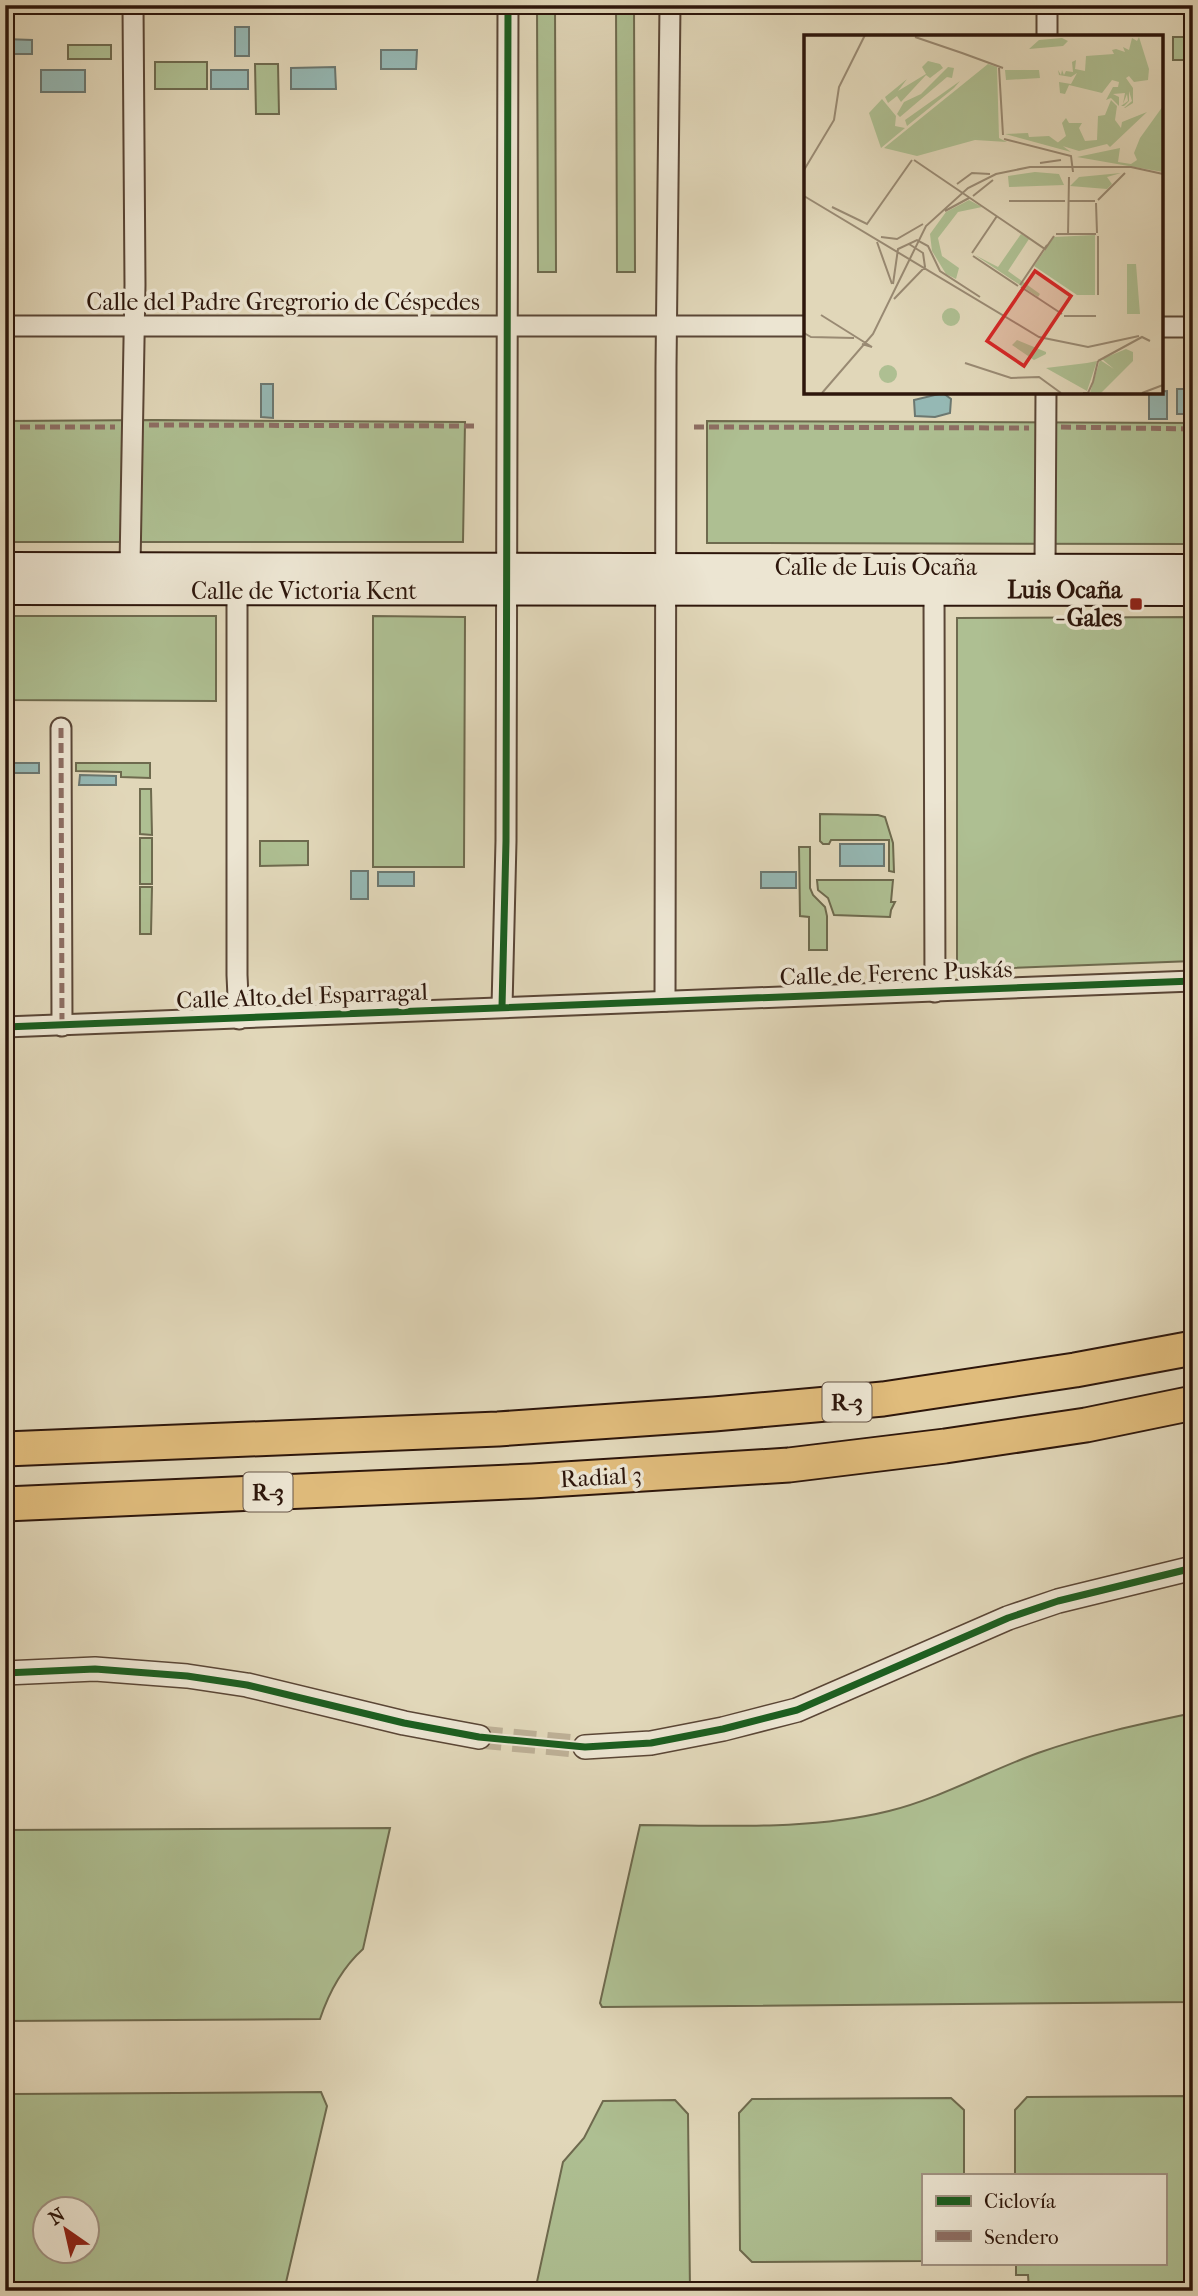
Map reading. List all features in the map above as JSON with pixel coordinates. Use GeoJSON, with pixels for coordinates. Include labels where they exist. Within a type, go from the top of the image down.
{"type":"FeatureCollection","features":[{"type":"Feature","properties":{"kind":"highway","name":"R-3"},"geometry":{"type":"LineString","coordinates":[[5,1449],[498,1429],[714,1415],[883,1399],[1075,1370],[1193,1348]]}},
{"type":"Feature","properties":{"kind":"highway","name":"Radial 3"},"geometry":{"type":"LineString","coordinates":[[5,1504],[518,1482],[789,1465],[1086,1425],[1193,1403]]}},
{"type":"Feature","properties":{"kind":"main road","name":"Calle de Victoria Kent"},"geometry":{"type":"LineString","coordinates":[[5,566],[130,566],[507,579],[602,579]]}},
{"type":"Feature","properties":{"kind":"main road","name":"Calle de Luis Ocaña"},"geometry":{"type":"LineString","coordinates":[[666,580],[1045,567],[1193,568]]}},
{"type":"Feature","properties":{"kind":"main road","name":"Calle de Victoria Kent"},"geometry":{"type":"LineString","coordinates":[[5,591],[237,591],[507,579]]}},
{"type":"Feature","properties":{"kind":"main road","name":"Calle de Luis Ocaña"},"geometry":{"type":"LineString","coordinates":[[602,579],[934,592],[1193,592]]}},
{"type":"Feature","properties":{"kind":"street"},"geometry":{"type":"LineString","coordinates":[[130,566],[134,5]]}},
{"type":"Feature","properties":{"kind":"street"},"geometry":{"type":"LineString","coordinates":[[502,1007],[506,841],[508,5]]}},
{"type":"Feature","properties":{"kind":"street"},"geometry":{"type":"LineString","coordinates":[[665,1001],[666,325],[670,5]]}},
{"type":"Feature","properties":{"kind":"street"},"geometry":{"type":"LineString","coordinates":[[1047,5],[1047,35]]}},
{"type":"Feature","properties":{"kind":"street","name":"Calle del Padre Gregrorio de Céspedes"},"geometry":{"type":"LineString","coordinates":[[5,326],[804,327]]}},
{"type":"Feature","properties":{"kind":"street"},"geometry":{"type":"LineString","coordinates":[[1163,327],[1193,327]]}},
{"type":"Feature","properties":{"kind":"street"},"geometry":{"type":"LineString","coordinates":[[1045,567],[1046,394]]}},
{"type":"Feature","properties":{"kind":"street"},"geometry":{"type":"LineString","coordinates":[[237,591],[239,1018]]}},
{"type":"Feature","properties":{"kind":"street"},"geometry":{"type":"LineString","coordinates":[[934,592],[935,992]]}},
{"type":"Feature","properties":{"kind":"street"},"geometry":{"type":"LineString","coordinates":[[61,728],[61,1026]]}},
{"type":"Feature","properties":{"kind":"street","name":"Calle de Ferenc Puskás"},"geometry":{"type":"LineString","coordinates":[[601,1004],[1193,981]]}},
{"type":"Feature","properties":{"kind":"street","name":"Calle Alto del Esparragal"},"geometry":{"type":"LineString","coordinates":[[5,1027],[601,1004]]}},
{"type":"Feature","properties":{"kind":"street"},"geometry":{"type":"LineString","coordinates":[[585,1748],[651,1743],[723,1729],[797,1710],[1008,1618],[1058,1601],[1193,1568]]}},
{"type":"Feature","properties":{"kind":"street"},"geometry":{"type":"LineString","coordinates":[[5,1673],[95,1669],[187,1676],[247,1685],[404,1723],[479,1737]]}},
{"type":"Feature","properties":{"kind":"green space"},"geometry":{"type":"Polygon","coordinates":[[[537,5],[555,5],[556,272],[538,272],[537,5]]]}},
{"type":"Feature","properties":{"kind":"green space"},"geometry":{"type":"Polygon","coordinates":[[[616,5],[634,5],[635,272],[617,272],[616,5]]]}},
{"type":"Feature","properties":{"kind":"green space"},"geometry":{"type":"Polygon","coordinates":[[[1173,37],[1193,37],[1193,60],[1173,60],[1173,37]]]}},
{"type":"Feature","properties":{"kind":"green space"},"geometry":{"type":"Polygon","coordinates":[[[68,45],[111,45],[111,59],[68,59],[68,45]]]}},
{"type":"Feature","properties":{"kind":"green space"},"geometry":{"type":"Polygon","coordinates":[[[155,62],[207,62],[207,89],[155,89],[155,62]]]}},
{"type":"Feature","properties":{"kind":"green space"},"geometry":{"type":"Polygon","coordinates":[[[255,64],[278,64],[279,114],[256,114],[255,64]]]}},
{"type":"Feature","properties":{"kind":"green space"},"geometry":{"type":"Polygon","coordinates":[[[5,421],[465,422],[463,542],[5,542],[5,421]]]}},
{"type":"Feature","properties":{"kind":"green space"},"geometry":{"type":"Polygon","coordinates":[[[707,421],[1193,423],[1193,544],[707,543],[707,421]]]}},
{"type":"Feature","properties":{"kind":"green space"},"geometry":{"type":"Polygon","coordinates":[[[5,616],[216,616],[216,701],[5,700],[5,616]]]}},
{"type":"Feature","properties":{"kind":"green space"},"geometry":{"type":"Polygon","coordinates":[[[373,616],[465,617],[464,867],[373,867],[373,616]]]}},
{"type":"Feature","properties":{"kind":"green space"},"geometry":{"type":"Polygon","coordinates":[[[1193,617],[1193,961],[957,970],[957,618],[1193,617]]]}},
{"type":"Feature","properties":{"kind":"green space"},"geometry":{"type":"Polygon","coordinates":[[[76,763],[150,763],[150,778],[121,777],[121,772],[76,771],[76,763]]]}},
{"type":"Feature","properties":{"kind":"green space"},"geometry":{"type":"Polygon","coordinates":[[[140,789],[151,789],[152,835],[140,834],[140,789]]]}},
{"type":"Feature","properties":{"kind":"green space"},"geometry":{"type":"Polygon","coordinates":[[[820,814],[885,817],[893,843],[894,872],[889,871],[889,840],[831,840],[829,844],[823,844],[820,841],[820,814]]]}},
{"type":"Feature","properties":{"kind":"green space"},"geometry":{"type":"Polygon","coordinates":[[[140,838],[152,838],[152,884],[140,884],[140,838]]]}},
{"type":"Feature","properties":{"kind":"green space"},"geometry":{"type":"Polygon","coordinates":[[[260,841],[308,841],[308,865],[260,866],[260,841]]]}},
{"type":"Feature","properties":{"kind":"green space"},"geometry":{"type":"Polygon","coordinates":[[[799,847],[810,847],[810,888],[825,907],[827,950],[809,950],[809,917],[800,916],[799,847]]]}},
{"type":"Feature","properties":{"kind":"green space"},"geometry":{"type":"Polygon","coordinates":[[[817,880],[893,880],[891,902],[895,902],[890,917],[834,915],[828,898],[818,890],[817,880]]]}},
{"type":"Feature","properties":{"kind":"green space"},"geometry":{"type":"Polygon","coordinates":[[[140,887],[152,887],[151,934],[140,934],[140,887]]]}},
{"type":"Feature","properties":{"kind":"green space"},"geometry":{"type":"Polygon","coordinates":[[[1193,1713],[1193,2002],[602,2007],[600,2003],[640,1825],[765,1826],[828,1822],[889,1811],[927,1799],[1057,1747],[1115,1730],[1193,1713]]]}},
{"type":"Feature","properties":{"kind":"green space"},"geometry":{"type":"Polygon","coordinates":[[[390,1828],[363,1949],[337,1981],[320,2019],[5,2021],[5,1830],[390,1828]]]}},
{"type":"Feature","properties":{"kind":"green space"},"geometry":{"type":"Polygon","coordinates":[[[321,2092],[327,2106],[284,2291],[5,2291],[5,2103],[14,2094],[321,2092]]]}},
{"type":"Feature","properties":{"kind":"green space"},"geometry":{"type":"Polygon","coordinates":[[[1186,2096],[1186,2108],[1193,2108],[1193,2291],[1029,2291],[1028,2275],[1016,2275],[1016,2264],[1166,2264],[1166,2174],[1015,2174],[1015,2110],[1027,2097],[1186,2096]]]}},
{"type":"Feature","properties":{"kind":"green space"},"geometry":{"type":"Polygon","coordinates":[[[951,2098],[964,2110],[964,2174],[922,2174],[922,2261],[752,2262],[740,2250],[739,2113],[752,2099],[951,2098]]]}},
{"type":"Feature","properties":{"kind":"green space"},"geometry":{"type":"Polygon","coordinates":[[[675,2100],[688,2114],[690,2291],[535,2291],[563,2162],[584,2138],[603,2101],[675,2100]]]}},
{"type":"Feature","properties":{"kind":"water"},"geometry":{"type":"Polygon","coordinates":[[[235,27],[249,27],[249,56],[235,56],[235,27]]]}},
{"type":"Feature","properties":{"kind":"water"},"geometry":{"type":"Polygon","coordinates":[[[5,39],[32,40],[32,54],[5,54],[5,39]]]}},
{"type":"Feature","properties":{"kind":"water"},"geometry":{"type":"Polygon","coordinates":[[[381,50],[417,50],[416,69],[381,69],[381,50]]]}},
{"type":"Feature","properties":{"kind":"water"},"geometry":{"type":"Polygon","coordinates":[[[335,67],[336,89],[291,89],[291,68],[335,67]]]}},
{"type":"Feature","properties":{"kind":"water"},"geometry":{"type":"Polygon","coordinates":[[[41,70],[85,70],[85,92],[41,92],[41,70]]]}},
{"type":"Feature","properties":{"kind":"water"},"geometry":{"type":"Polygon","coordinates":[[[211,70],[248,70],[248,89],[211,89],[211,70]]]}},
{"type":"Feature","properties":{"kind":"water"},"geometry":{"type":"Polygon","coordinates":[[[261,384],[273,384],[273,418],[261,417],[261,384]]]}},
{"type":"Feature","properties":{"kind":"water"},"geometry":{"type":"Polygon","coordinates":[[[1177,389],[1189,389],[1189,414],[1177,414],[1177,389]]]}},
{"type":"Feature","properties":{"kind":"water"},"geometry":{"type":"Polygon","coordinates":[[[1163,391],[1167,391],[1167,419],[1149,419],[1149,394],[1163,394],[1163,391]]]}},
{"type":"Feature","properties":{"kind":"water"},"geometry":{"type":"Polygon","coordinates":[[[944,394],[951,399],[950,413],[935,417],[915,416],[914,400],[944,394]]]}},
{"type":"Feature","properties":{"kind":"water"},"geometry":{"type":"Polygon","coordinates":[[[5,763],[39,763],[39,773],[5,773],[5,763]]]}},
{"type":"Feature","properties":{"kind":"water"},"geometry":{"type":"Polygon","coordinates":[[[80,775],[116,776],[116,785],[79,785],[80,775]]]}},
{"type":"Feature","properties":{"kind":"water"},"geometry":{"type":"Polygon","coordinates":[[[840,844],[884,844],[884,866],[840,866],[840,844]]]}},
{"type":"Feature","properties":{"kind":"water"},"geometry":{"type":"Polygon","coordinates":[[[351,871],[368,871],[368,899],[351,899],[351,871]]]}},
{"type":"Feature","properties":{"kind":"water"},"geometry":{"type":"Polygon","coordinates":[[[378,872],[414,872],[414,886],[378,886],[378,872]]]}},
{"type":"Feature","properties":{"kind":"water"},"geometry":{"type":"Polygon","coordinates":[[[761,872],[796,872],[796,888],[761,888],[761,872]]]}},
{"type":"Feature","properties":{"kind":"tunnel"},"geometry":{"type":"LineString","coordinates":[[479,1737],[585,1747]]}},
{"type":"Feature","properties":{"kind":"marked path"},"geometry":{"type":"LineString","coordinates":[[149,425],[479,426]]}},
{"type":"Feature","properties":{"kind":"marked path"},"geometry":{"type":"LineString","coordinates":[[5,427],[115,427]]}},
{"type":"Feature","properties":{"kind":"marked path"},"geometry":{"type":"LineString","coordinates":[[694,427],[1029,428]]}},
{"type":"Feature","properties":{"kind":"marked path"},"geometry":{"type":"LineString","coordinates":[[1061,427],[1193,429]]}},
{"type":"Feature","properties":{"kind":"marked path"},"geometry":{"type":"LineString","coordinates":[[61,728],[62,1026]]}},
{"type":"Feature","properties":{"kind":"cycle path"},"geometry":{"type":"LineString","coordinates":[[502,1007],[506,841],[508,5]]}},
{"type":"Feature","properties":{"kind":"cycle path"},"geometry":{"type":"LineString","coordinates":[[5,1027],[1193,981]]}},
{"type":"Feature","properties":{"kind":"cycle path"},"geometry":{"type":"LineString","coordinates":[[5,1673],[95,1669],[187,1676],[247,1685],[404,1723],[479,1737],[585,1747],[651,1743],[723,1729],[797,1710],[1008,1618],[1058,1601],[1193,1568]]}},
{"type":"Feature","properties":{"kind":"place","name":"Luis Ocaña - Gales"},"geometry":{"type":"Point","coordinates":[1136,604]}}]}
